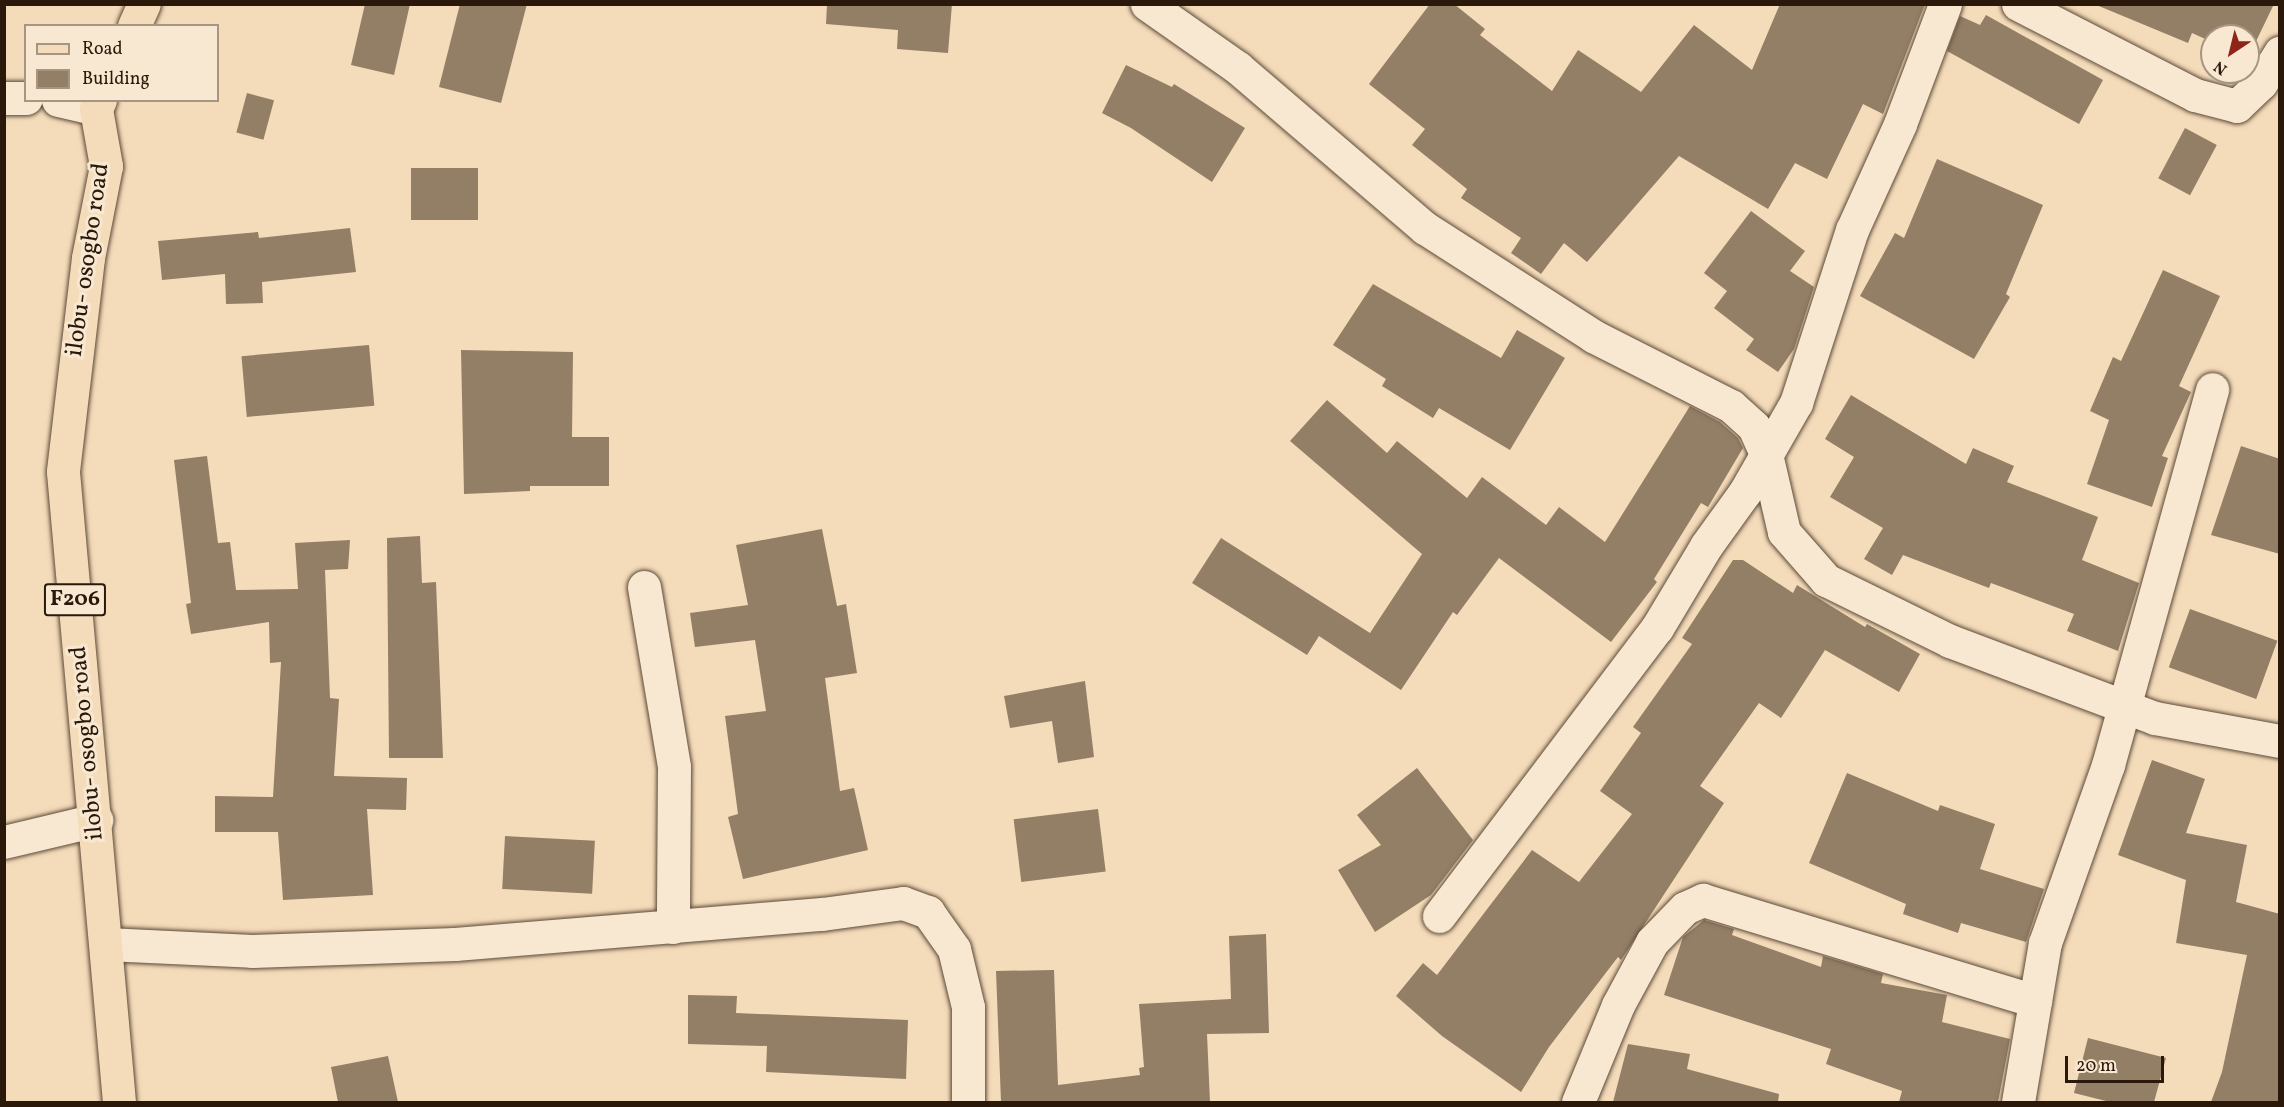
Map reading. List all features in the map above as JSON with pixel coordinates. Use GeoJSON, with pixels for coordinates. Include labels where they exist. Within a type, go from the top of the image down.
{"type":"FeatureCollection","features":[{"type":"Feature","properties":{"kind":"main road"},"geometry":{"type":"LineString","coordinates":[[135,24],[144,4]]}},
{"type":"Feature","properties":{"kind":"main road","name":"ilobu- osogbo road"},"geometry":{"type":"LineString","coordinates":[[98,105],[106,166],[88,258],[63,472],[96,820],[119,1102]]}},
{"type":"Feature","properties":{"kind":"street"},"geometry":{"type":"LineString","coordinates":[[1147,4],[1238,68],[1425,228],[1593,336],[1731,406],[1754,427],[1766,454],[1784,532],[1826,580],[1950,641],[2155,718],[2280,741]]}},
{"type":"Feature","properties":{"kind":"street"},"geometry":{"type":"LineString","coordinates":[[1439,916],[1657,628],[1796,403],[1852,230],[1900,124],[1945,4]]}},
{"type":"Feature","properties":{"kind":"street"},"geometry":{"type":"LineString","coordinates":[[2018,4],[2195,95],[2237,106],[2261,83],[2280,52]]}},
{"type":"Feature","properties":{"kind":"street"},"geometry":{"type":"LineString","coordinates":[[4,98],[24,98]]}},
{"type":"Feature","properties":{"kind":"street"},"geometry":{"type":"LineString","coordinates":[[74,102],[98,105]]}},
{"type":"Feature","properties":{"kind":"street"},"geometry":{"type":"LineString","coordinates":[[2018,1102],[2045,943],[2108,765],[2212,388]]}},
{"type":"Feature","properties":{"kind":"street"},"geometry":{"type":"LineString","coordinates":[[644,587],[674,767],[674,927]]}},
{"type":"Feature","properties":{"kind":"street"},"geometry":{"type":"LineString","coordinates":[[4,842],[96,820]]}},
{"type":"Feature","properties":{"kind":"street"},"geometry":{"type":"LineString","coordinates":[[1578,1102],[1618,1005],[1652,942],[1685,908],[1703,900],[2035,1001]]}},
{"type":"Feature","properties":{"kind":"street"},"geometry":{"type":"LineString","coordinates":[[106,944],[252,951],[455,944],[674,927],[903,903],[928,912],[954,949],[968,1006],[968,1102]]}},
{"type":"Feature","properties":{"kind":"building"},"geometry":{"type":"Polygon","coordinates":[[[365,4],[410,4],[394,75],[351,65],[365,4]]]}},
{"type":"Feature","properties":{"kind":"building"},"geometry":{"type":"Polygon","coordinates":[[[460,4],[527,4],[501,103],[439,87],[460,4]]]}},
{"type":"Feature","properties":{"kind":"building"},"geometry":{"type":"Polygon","coordinates":[[[827,4],[952,4],[948,53],[897,49],[898,30],[826,24],[827,4]]]}},
{"type":"Feature","properties":{"kind":"building"},"geometry":{"type":"Polygon","coordinates":[[[1430,4],[1454,4],[1485,29],[1480,35],[1552,91],[1578,50],[1641,92],[1694,25],[1752,70],[1780,4],[1925,4],[1883,114],[1863,104],[1827,179],[1795,163],[1768,209],[1679,156],[1587,262],[1564,243],[1541,274],[1511,253],[1521,238],[1461,198],[1467,189],[1412,145],[1425,129],[1369,84],[1430,4]]]}},
{"type":"Feature","properties":{"kind":"building"},"geometry":{"type":"Polygon","coordinates":[[[2094,4],[2274,4],[2260,33],[2260,24],[2200,24],[2200,37],[2192,33],[2188,43],[2094,4]]]}},
{"type":"Feature","properties":{"kind":"building"},"geometry":{"type":"Polygon","coordinates":[[[1986,15],[2103,80],[2079,124],[1947,51],[1960,16],[1980,25],[1986,15]]]}},
{"type":"Feature","properties":{"kind":"building"},"geometry":{"type":"Polygon","coordinates":[[[1126,65],[1172,87],[1174,84],[1245,128],[1212,182],[1131,128],[1102,113],[1126,65]]]}},
{"type":"Feature","properties":{"kind":"building"},"geometry":{"type":"Polygon","coordinates":[[[247,93],[274,100],[263,140],[236,133],[247,93]]]}},
{"type":"Feature","properties":{"kind":"building"},"geometry":{"type":"Polygon","coordinates":[[[2185,128],[2217,145],[2190,195],[2158,178],[2185,128]]]}},
{"type":"Feature","properties":{"kind":"building"},"geometry":{"type":"Polygon","coordinates":[[[1937,159],[2043,205],[2006,294],[2010,297],[1974,359],[1860,296],[1895,233],[1904,238],[1937,159]]]}},
{"type":"Feature","properties":{"kind":"building"},"geometry":{"type":"Polygon","coordinates":[[[411,168],[478,168],[478,220],[411,220],[411,168]]]}},
{"type":"Feature","properties":{"kind":"building"},"geometry":{"type":"Polygon","coordinates":[[[1751,211],[1805,251],[1790,271],[1814,287],[1794,349],[1778,372],[1746,350],[1754,339],[1714,308],[1727,291],[1704,273],[1751,211]]]}},
{"type":"Feature","properties":{"kind":"building"},"geometry":{"type":"Polygon","coordinates":[[[350,228],[356,272],[262,282],[263,303],[226,304],[225,274],[162,280],[158,241],[258,232],[259,238],[350,228]]]}},
{"type":"Feature","properties":{"kind":"building"},"geometry":{"type":"Polygon","coordinates":[[[2163,270],[2220,296],[2179,386],[2191,392],[2162,456],[2168,458],[2152,507],[2087,484],[2109,420],[2090,411],[2113,357],[2121,361],[2163,270]]]}},
{"type":"Feature","properties":{"kind":"building"},"geometry":{"type":"Polygon","coordinates":[[[1373,284],[1501,358],[1517,330],[1565,358],[1510,450],[1439,408],[1433,418],[1382,386],[1386,379],[1333,345],[1373,284]]]}},
{"type":"Feature","properties":{"kind":"building"},"geometry":{"type":"Polygon","coordinates":[[[369,345],[374,406],[247,417],[241,356],[369,345]]]}},
{"type":"Feature","properties":{"kind":"building"},"geometry":{"type":"Polygon","coordinates":[[[461,350],[573,352],[572,437],[609,437],[609,486],[530,486],[530,491],[464,494],[461,350]]]}},
{"type":"Feature","properties":{"kind":"building"},"geometry":{"type":"Polygon","coordinates":[[[1851,395],[1966,464],[1973,448],[2014,466],[2007,482],[2098,517],[2082,560],[2139,583],[2118,651],[2067,631],[2074,614],[1991,583],[1989,588],[1903,555],[1892,575],[1864,559],[1883,528],[1830,497],[1854,457],[1825,439],[1851,395]]]}},
{"type":"Feature","properties":{"kind":"building"},"geometry":{"type":"Polygon","coordinates":[[[1327,400],[1387,453],[1397,441],[1467,498],[1482,477],[1546,525],[1559,507],[1605,542],[1690,406],[1720,422],[1738,438],[1743,448],[1708,507],[1701,503],[1654,579],[1657,582],[1611,642],[1499,558],[1457,615],[1453,612],[1401,690],[1319,636],[1307,655],[1192,583],[1221,538],[1370,633],[1422,554],[1290,441],[1327,400]]]}},
{"type":"Feature","properties":{"kind":"building"},"geometry":{"type":"Polygon","coordinates":[[[2241,446],[2280,459],[2280,554],[2211,535],[2241,446]]]}},
{"type":"Feature","properties":{"kind":"building"},"geometry":{"type":"Polygon","coordinates":[[[207,456],[218,543],[230,542],[236,590],[298,589],[295,543],[350,540],[348,569],[325,570],[330,698],[339,699],[334,776],[407,778],[406,810],[367,809],[373,895],[283,900],[278,832],[215,832],[215,796],[273,797],[281,662],[270,663],[269,622],[191,634],[186,604],[191,603],[174,460],[207,456]]]}},
{"type":"Feature","properties":{"kind":"building"},"geometry":{"type":"Polygon","coordinates":[[[822,529],[837,606],[846,604],[857,673],[825,678],[840,791],[854,788],[868,850],[743,879],[728,817],[738,814],[725,716],[766,711],[755,640],[695,647],[690,613],[748,605],[736,545],[822,529]]]}},
{"type":"Feature","properties":{"kind":"building"},"geometry":{"type":"Polygon","coordinates":[[[420,536],[422,583],[436,582],[443,758],[389,758],[387,538],[420,536]]]}},
{"type":"Feature","properties":{"kind":"building"},"geometry":{"type":"Polygon","coordinates":[[[1733,560],[1743,560],[1793,593],[1797,585],[1865,627],[1867,624],[1920,654],[1899,692],[1825,650],[1781,718],[1759,703],[1700,786],[1724,803],[1621,960],[1618,957],[1549,1047],[1521,1092],[1442,1036],[1396,996],[1423,963],[1437,975],[1532,850],[1579,882],[1632,814],[1600,791],[1641,733],[1633,727],[1692,644],[1682,638],[1733,560]]]}},
{"type":"Feature","properties":{"kind":"building"},"geometry":{"type":"Polygon","coordinates":[[[2190,609],[2277,641],[2256,699],[2169,667],[2190,609]]]}},
{"type":"Feature","properties":{"kind":"building"},"geometry":{"type":"Polygon","coordinates":[[[1085,681],[1094,757],[1058,763],[1052,721],[1010,728],[1004,696],[1085,681]]]}},
{"type":"Feature","properties":{"kind":"building"},"geometry":{"type":"Polygon","coordinates":[[[2152,760],[2205,779],[2186,833],[2247,845],[2236,902],[2280,914],[2280,1102],[2211,1102],[2222,1072],[2247,955],[2176,943],[2186,880],[2118,855],[2152,760]]]}},
{"type":"Feature","properties":{"kind":"building"},"geometry":{"type":"Polygon","coordinates":[[[1417,768],[1473,840],[1431,895],[1375,932],[1338,870],[1381,845],[1357,815],[1417,768]]]}},
{"type":"Feature","properties":{"kind":"building"},"geometry":{"type":"Polygon","coordinates":[[[1847,773],[1938,811],[1940,805],[1995,824],[1980,869],[2044,889],[2026,942],[1961,923],[1958,933],[1903,914],[1906,904],[1809,863],[1847,773]]]}},
{"type":"Feature","properties":{"kind":"building"},"geometry":{"type":"Polygon","coordinates":[[[1098,809],[1106,872],[1021,882],[1014,819],[1098,809]]]}},
{"type":"Feature","properties":{"kind":"building"},"geometry":{"type":"Polygon","coordinates":[[[505,836],[595,841],[592,894],[502,889],[505,836]]]}},
{"type":"Feature","properties":{"kind":"building"},"geometry":{"type":"Polygon","coordinates":[[[1704,920],[1734,929],[1732,935],[1821,967],[1823,956],[1883,974],[1881,983],[1947,995],[1942,1022],[2010,1039],[1998,1102],[1899,1102],[1902,1091],[1826,1064],[1831,1049],[1664,995],[1683,937],[1704,920]]]}},
{"type":"Feature","properties":{"kind":"building"},"geometry":{"type":"Polygon","coordinates":[[[1266,934],[1269,1033],[1207,1034],[1210,1102],[1001,1102],[996,971],[1054,970],[1058,1085],[1140,1075],[1139,1068],[1144,1067],[1139,1004],[1231,999],[1229,936],[1266,934]]]}},
{"type":"Feature","properties":{"kind":"building"},"geometry":{"type":"Polygon","coordinates":[[[688,995],[737,996],[736,1013],[908,1020],[906,1079],[766,1072],[767,1046],[688,1044],[688,995]]]}},
{"type":"Feature","properties":{"kind":"building"},"geometry":{"type":"Polygon","coordinates":[[[2088,1038],[2166,1058],[2154,1102],[2110,1102],[2074,1093],[2088,1038]]]}},
{"type":"Feature","properties":{"kind":"building"},"geometry":{"type":"Polygon","coordinates":[[[1628,1044],[1690,1054],[1687,1069],[1779,1094],[1778,1102],[1613,1102],[1628,1044]]]}},
{"type":"Feature","properties":{"kind":"building"},"geometry":{"type":"Polygon","coordinates":[[[388,1056],[398,1102],[338,1102],[331,1067],[388,1056]]]}}]}
